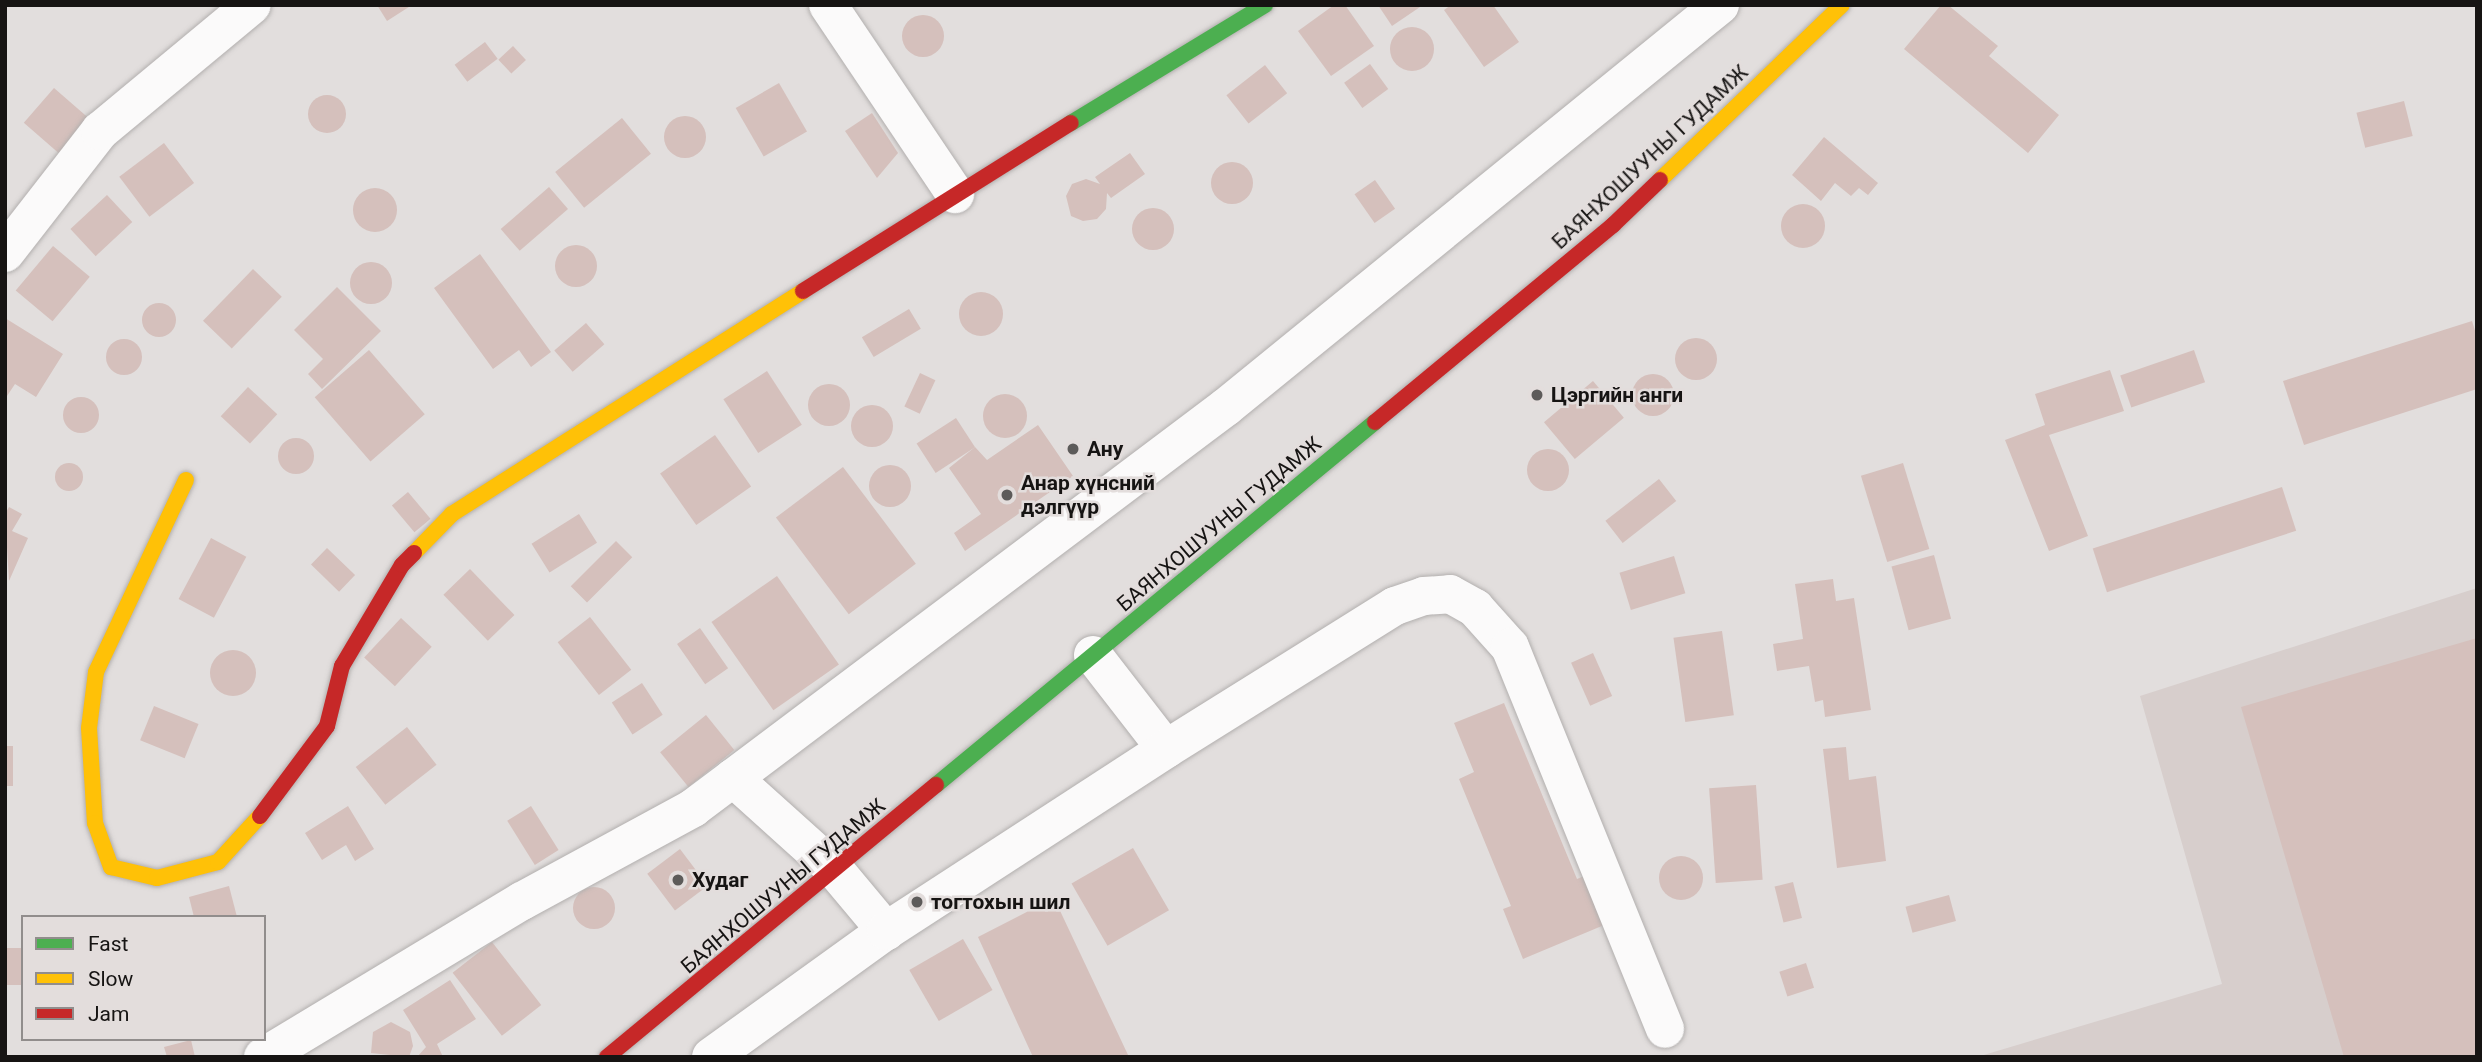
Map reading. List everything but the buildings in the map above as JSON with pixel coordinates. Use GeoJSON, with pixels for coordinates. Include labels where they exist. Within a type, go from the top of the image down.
{"type":"FeatureCollection","features":[{"type":"Feature","properties":{"kind":"street"},"geometry":{"type":"LineString","coordinates":[[5,253],[100,131],[252,5]]}},
{"type":"Feature","properties":{"kind":"street"},"geometry":{"type":"LineString","coordinates":[[828,5],[955,194]]}},
{"type":"Feature","properties":{"kind":"street"},"geometry":{"type":"LineString","coordinates":[[186,480],[108,639],[96,672],[89,728],[94,823],[111,867],[158,878],[218,862],[280,794],[327,726],[342,666],[402,565],[452,514],[955,194],[1265,5]]}},
{"type":"Feature","properties":{"kind":"street"},"geometry":{"type":"LineString","coordinates":[[263,1057],[522,901],[693,808],[1226,407],[1720,5]]}},
{"type":"Feature","properties":{"kind":"street","name":"БАЯНХОШУУНЫ ГУДАМЖ"},"geometry":{"type":"LineString","coordinates":[[607,1057],[1612,225],[1842,5]]}},
{"type":"Feature","properties":{"kind":"street"},"geometry":{"type":"LineString","coordinates":[[711,1057],[886,931],[1166,749],[1395,606],[1424,596],[1450,594],[1475,608],[1510,647],[1665,1029]]}},
{"type":"Feature","properties":{"kind":"street"},"geometry":{"type":"LineString","coordinates":[[1093,655],[1166,749]]}},
{"type":"Feature","properties":{"kind":"street"},"geometry":{"type":"LineString","coordinates":[[733,778],[835,870],[886,931]]}},
{"type":"Feature","properties":{"kind":"shaded area"},"geometry":{"type":"Polygon","coordinates":[[[2477,588],[2477,1057],[1977,1057],[2222,984],[2140,696],[2477,588]]]}},
{"type":"Feature","properties":{"kind":"traffic: fast"},"geometry":{"type":"LineString","coordinates":[[1071,123],[1265,5]]}},
{"type":"Feature","properties":{"kind":"traffic: fast"},"geometry":{"type":"LineString","coordinates":[[936,785],[1375,422]]}},
{"type":"Feature","properties":{"kind":"traffic: slow"},"geometry":{"type":"LineString","coordinates":[[1660,180],[1842,5]]}},
{"type":"Feature","properties":{"kind":"traffic: slow"},"geometry":{"type":"LineString","coordinates":[[414,553],[452,514],[803,291]]}},
{"type":"Feature","properties":{"kind":"traffic: slow"},"geometry":{"type":"LineString","coordinates":[[186,480],[96,672],[89,728],[95,823],[111,867],[157,878],[218,862],[260,816]]}},
{"type":"Feature","properties":{"kind":"traffic: jam"},"geometry":{"type":"LineString","coordinates":[[803,291],[1071,123]]}},
{"type":"Feature","properties":{"kind":"traffic: jam"},"geometry":{"type":"LineString","coordinates":[[1375,422],[1613,225],[1660,180]]}},
{"type":"Feature","properties":{"kind":"traffic: jam"},"geometry":{"type":"LineString","coordinates":[[260,816],[327,726],[342,666],[402,565],[414,553]]}},
{"type":"Feature","properties":{"kind":"traffic: jam"},"geometry":{"type":"LineString","coordinates":[[607,1057],[936,785]]}},
{"type":"Feature","properties":{"kind":"place","name":"Цэргийн анги"},"geometry":{"type":"Point","coordinates":[1537,395]}},
{"type":"Feature","properties":{"kind":"place","name":"Ану"},"geometry":{"type":"Point","coordinates":[1073,449]}},
{"type":"Feature","properties":{"kind":"place","name":"Анар хүнсний дэлгүүр"},"geometry":{"type":"Point","coordinates":[1007,495]}},
{"type":"Feature","properties":{"kind":"place","name":"Худаг"},"geometry":{"type":"Point","coordinates":[678,880]}},
{"type":"Feature","properties":{"kind":"place","name":"тогтохын шил"},"geometry":{"type":"Point","coordinates":[917,902]}}]}
